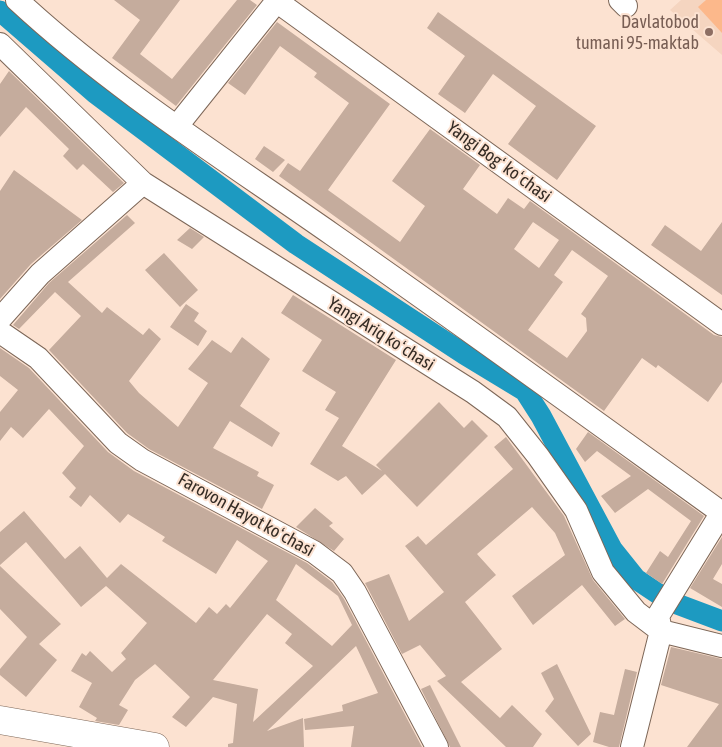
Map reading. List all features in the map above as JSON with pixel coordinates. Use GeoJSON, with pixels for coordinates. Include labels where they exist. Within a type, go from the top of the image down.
{"type":"FeatureCollection","features":[{"type":"Feature","properties":{"kind":"street"},"geometry":{"type":"LineString","coordinates":[[16,0],[52,32],[177,126],[444,312],[722,513],[673,590],[659,623],[632,747]]}},
{"type":"Feature","properties":{"kind":"street"},"geometry":{"type":"LineString","coordinates":[[177,126],[276,0]]}},
{"type":"Feature","properties":{"kind":"street","name":"Yangi Bogʻ koʻchasi"},"geometry":{"type":"LineString","coordinates":[[276,0],[722,324]]}},
{"type":"Feature","properties":{"kind":"street","name":"Yangi Ariq koʻchasi"},"geometry":{"type":"LineString","coordinates":[[0,44],[143,183],[473,392],[507,418],[576,510],[603,572],[636,612],[659,623],[722,646]]}},
{"type":"Feature","properties":{"kind":"street"},"geometry":{"type":"LineString","coordinates":[[0,319],[40,274],[143,183]]}},
{"type":"Feature","properties":{"kind":"street","name":"Farovon Hayot koʻchasi"},"geometry":{"type":"LineString","coordinates":[[0,332],[38,358],[118,443],[142,460],[314,552],[342,573],[355,592],[437,747]]}},
{"type":"Feature","properties":{"kind":"street"},"geometry":{"type":"LineString","coordinates":[[0,720],[148,747]]}},
{"type":"Feature","properties":{"kind":"shaded area","name":"Davlatobod tumani 95-maktab"},"geometry":{"type":"Polygon","coordinates":[[[681,0],[722,0],[722,55],[670,10],[681,0]]]}},
{"type":"Feature","properties":{"kind":"shaded area"},"geometry":{"type":"Polygon","coordinates":[[[706,0],[722,0],[722,33],[698,7],[706,0]]]}},
{"type":"Feature","properties":{"kind":"building"},"geometry":{"type":"Polygon","coordinates":[[[114,0],[180,0],[140,54],[172,79],[237,0],[250,0],[257,5],[176,106],[112,58],[140,20],[114,0]]]}},
{"type":"Feature","properties":{"kind":"building"},"geometry":{"type":"Polygon","coordinates":[[[438,12],[596,126],[557,180],[508,144],[536,106],[493,74],[465,113],[438,94],[465,56],[427,28],[438,12]]]}},
{"type":"Feature","properties":{"kind":"building"},"geometry":{"type":"Polygon","coordinates":[[[277,22],[390,104],[328,190],[400,242],[425,206],[392,181],[430,129],[480,165],[463,189],[497,214],[508,198],[524,209],[530,201],[714,335],[722,337],[722,382],[708,402],[658,365],[656,368],[642,358],[604,411],[279,176],[288,163],[300,171],[349,103],[314,77],[317,73],[280,46],[245,95],[228,83],[277,22]],[[533,222],[514,249],[539,268],[559,240],[533,222]],[[572,250],[554,275],[563,282],[528,330],[567,358],[587,331],[586,318],[581,314],[608,276],[572,250]]]}},
{"type":"Feature","properties":{"kind":"building"},"geometry":{"type":"Polygon","coordinates":[[[9,71],[124,183],[113,192],[83,164],[77,170],[63,156],[69,149],[26,107],[0,137],[0,84],[9,71]]]}},
{"type":"Feature","properties":{"kind":"building"},"geometry":{"type":"Polygon","coordinates":[[[264,146],[285,160],[273,172],[255,159],[264,146]]]}},
{"type":"Feature","properties":{"kind":"building"},"geometry":{"type":"Polygon","coordinates":[[[14,170],[82,220],[31,264],[0,299],[0,191],[14,170]]]}},
{"type":"Feature","properties":{"kind":"building"},"geometry":{"type":"Polygon","coordinates":[[[127,215],[135,223],[68,282],[102,313],[107,307],[143,335],[149,328],[161,339],[129,381],[139,393],[178,427],[208,383],[188,369],[212,340],[231,353],[242,337],[270,359],[240,406],[280,433],[272,447],[230,421],[213,448],[259,472],[257,476],[274,485],[262,509],[149,449],[127,433],[49,350],[81,316],[55,292],[19,329],[13,325],[49,283],[127,215]]]}},
{"type":"Feature","properties":{"kind":"building"},"geometry":{"type":"Polygon","coordinates":[[[722,222],[722,295],[651,245],[665,225],[701,251],[722,222]]]}},
{"type":"Feature","properties":{"kind":"building"},"geometry":{"type":"Polygon","coordinates":[[[190,228],[204,237],[192,249],[177,240],[190,228]]]}},
{"type":"Feature","properties":{"kind":"building"},"geometry":{"type":"Polygon","coordinates":[[[164,253],[198,290],[180,307],[145,270],[164,253]]]}},
{"type":"Feature","properties":{"kind":"building"},"geometry":{"type":"Polygon","coordinates":[[[293,295],[396,360],[342,446],[382,471],[376,465],[439,402],[464,428],[472,420],[488,436],[417,507],[385,474],[362,495],[346,476],[338,481],[310,464],[339,418],[325,410],[336,392],[302,371],[322,340],[281,313],[293,295]]]}},
{"type":"Feature","properties":{"kind":"building"},"geometry":{"type":"Polygon","coordinates":[[[186,304],[199,313],[194,321],[207,331],[198,346],[170,327],[186,304]]]}},
{"type":"Feature","properties":{"kind":"building"},"geometry":{"type":"Polygon","coordinates":[[[0,348],[29,368],[108,452],[134,471],[307,563],[332,582],[344,599],[422,747],[351,747],[354,726],[305,730],[304,719],[343,711],[342,705],[378,693],[356,646],[267,731],[303,718],[304,747],[228,747],[228,744],[233,743],[237,704],[213,697],[186,727],[172,717],[190,697],[155,664],[135,680],[119,705],[128,710],[119,725],[95,721],[97,718],[79,707],[92,683],[71,671],[82,653],[86,656],[90,651],[112,672],[126,659],[121,653],[147,623],[106,586],[81,607],[26,542],[0,565],[0,532],[24,511],[65,559],[80,546],[107,578],[121,564],[196,623],[209,607],[217,614],[226,604],[230,608],[268,561],[237,540],[216,574],[162,541],[165,537],[128,514],[120,523],[90,495],[81,507],[69,497],[76,488],[62,473],[84,446],[49,409],[23,438],[11,427],[0,441],[0,412],[18,390],[0,376],[0,348]],[[296,564],[276,600],[332,646],[352,625],[338,596],[296,564]],[[267,614],[213,680],[258,689],[253,722],[313,666],[285,643],[292,634],[267,614]]]}},
{"type":"Feature","properties":{"kind":"building"},"geometry":{"type":"Polygon","coordinates":[[[588,432],[704,516],[662,584],[646,573],[660,551],[668,557],[691,521],[648,489],[615,513],[601,496],[631,476],[597,451],[585,462],[576,449],[588,432]]]}},
{"type":"Feature","properties":{"kind":"building"},"geometry":{"type":"Polygon","coordinates":[[[506,437],[564,516],[593,580],[625,619],[615,626],[582,585],[533,625],[512,596],[565,555],[555,533],[532,507],[477,554],[496,575],[465,602],[502,649],[461,682],[500,718],[512,705],[542,734],[533,747],[506,747],[437,681],[446,676],[420,645],[402,654],[365,583],[389,574],[409,621],[444,592],[405,546],[418,536],[426,545],[513,469],[494,447],[506,437]]]}},
{"type":"Feature","properties":{"kind":"building"},"geometry":{"type":"Polygon","coordinates":[[[315,508],[333,523],[329,526],[344,539],[334,551],[296,527],[315,508]]]}},
{"type":"Feature","properties":{"kind":"building"},"geometry":{"type":"Polygon","coordinates":[[[722,537],[722,564],[713,579],[722,584],[722,607],[690,588],[722,537]]]}},
{"type":"Feature","properties":{"kind":"building"},"geometry":{"type":"Polygon","coordinates":[[[0,566],[61,624],[39,644],[57,660],[26,697],[0,675],[0,669],[27,637],[0,609],[0,566]]]}},
{"type":"Feature","properties":{"kind":"building"},"geometry":{"type":"Polygon","coordinates":[[[671,647],[722,659],[722,747],[687,747],[719,704],[661,685],[671,647]]]}},
{"type":"Feature","properties":{"kind":"building"},"geometry":{"type":"Polygon","coordinates":[[[557,664],[591,734],[578,746],[545,711],[554,699],[541,673],[557,664]]]}},
{"type":"Feature","properties":{"kind":"building"},"geometry":{"type":"Polygon","coordinates":[[[625,669],[637,672],[619,747],[609,747],[593,742],[600,712],[614,715],[625,669]]]}},
{"type":"Feature","properties":{"kind":"building"},"geometry":{"type":"Polygon","coordinates":[[[430,685],[461,747],[450,747],[421,689],[430,685]]]}},
{"type":"Feature","properties":{"kind":"waterway"},"geometry":{"type":"LineString","coordinates":[[0,11],[95,93],[296,244],[464,354],[525,391],[541,416],[612,549],[636,579],[669,601],[722,621]]}},
{"type":"Feature","properties":{"kind":"place","name":"Davlatobod tumani 95-maktab"},"geometry":{"type":"Point","coordinates":[709,32]}}]}
